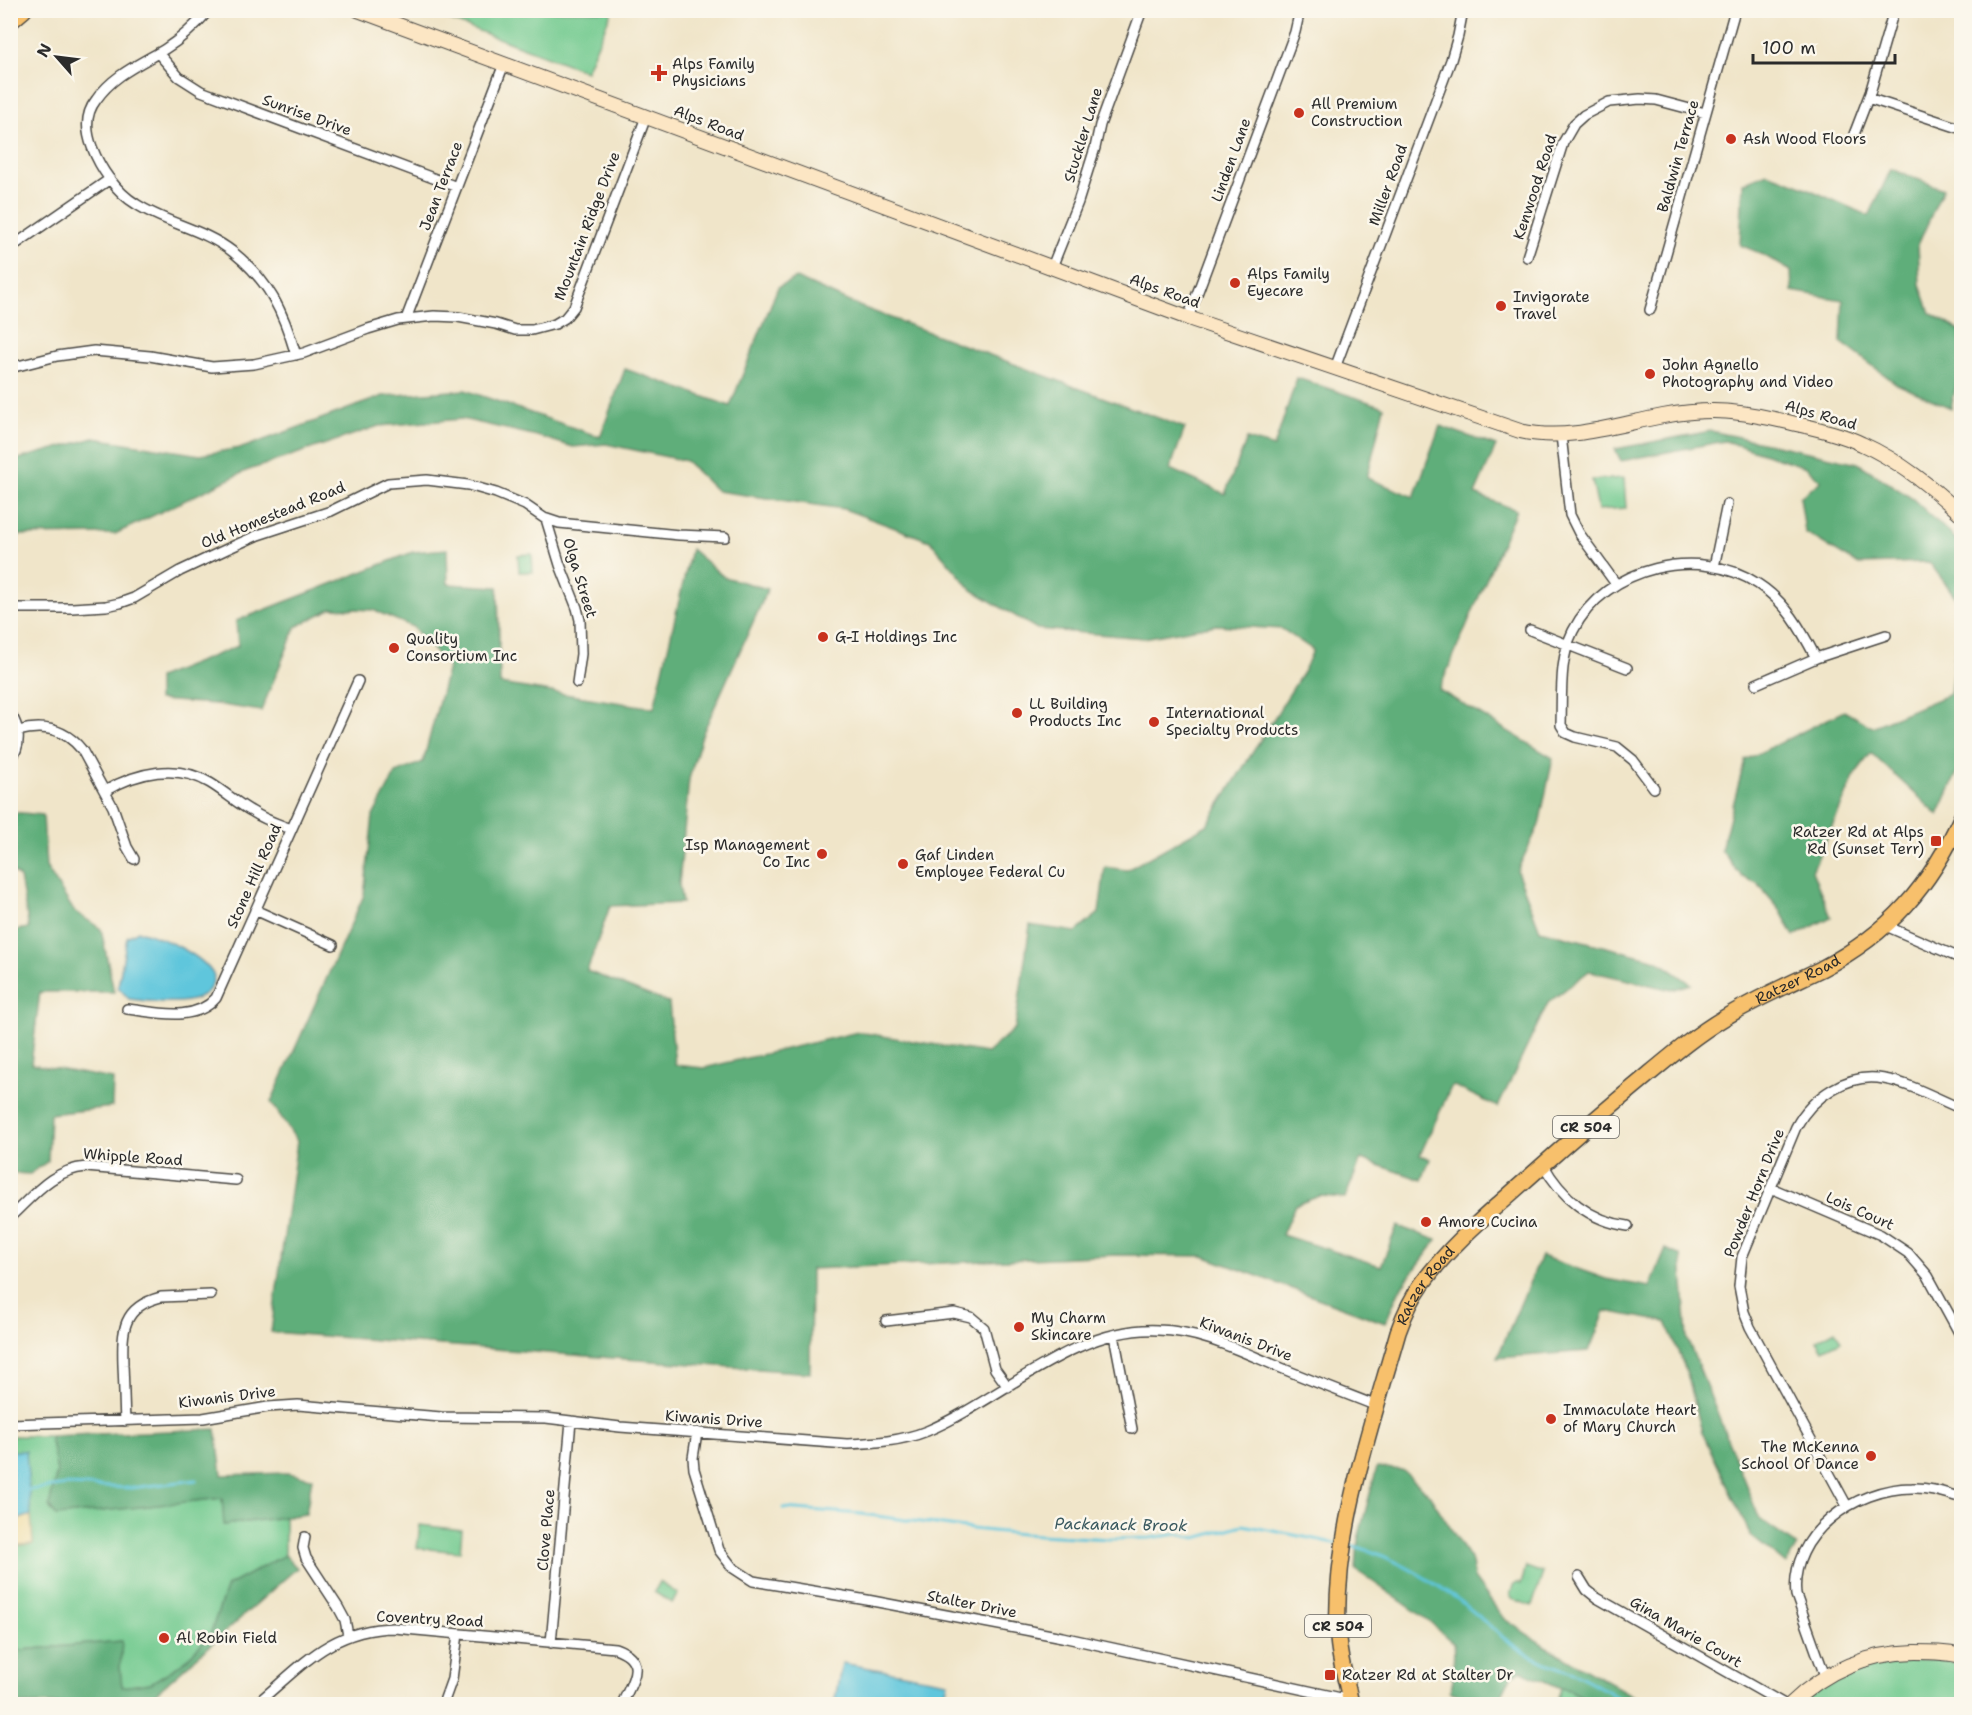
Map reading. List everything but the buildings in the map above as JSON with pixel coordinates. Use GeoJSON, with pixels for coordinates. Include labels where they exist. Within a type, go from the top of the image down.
{"type":"FeatureCollection","features":[{"type":"Feature","properties":{"kind":"main road"},"geometry":{"type":"LineString","coordinates":[[10,22],[24,10]]}},
{"type":"Feature","properties":{"kind":"main road","name":"Alps Road"},"geometry":{"type":"LineString","coordinates":[[358,10],[1188,318],[1520,431],[1561,435],[1588,432],[1699,410],[1744,412],[1832,433],[1863,444],[1895,462],[1936,491],[1962,515]]}},
{"type":"Feature","properties":{"kind":"main road"},"geometry":{"type":"LineString","coordinates":[[1936,491],[1962,505]]}},
{"type":"Feature","properties":{"kind":"main road","name":"Ratzer Road"},"geometry":{"type":"LineString","coordinates":[[1350,1702],[1338,1639],[1338,1584],[1342,1546],[1350,1506],[1401,1324],[1407,1308],[1422,1283],[1447,1252],[1544,1164],[1617,1100],[1702,1032],[1743,1007],[1821,969],[1857,948],[1886,926],[1913,898],[1933,872],[1948,847],[1961,818]]}},
{"type":"Feature","properties":{"kind":"main road"},"geometry":{"type":"LineString","coordinates":[[1791,1704],[1825,1676],[1859,1660],[1899,1652],[1936,1652],[1962,1656]]}},
{"type":"Feature","properties":{"kind":"street"},"geometry":{"type":"LineString","coordinates":[[209,10],[192,28],[158,53],[116,78],[104,89],[91,107],[88,118],[89,140],[110,179],[134,203],[209,237],[233,252],[247,265],[269,289],[277,303],[296,355]]}},
{"type":"Feature","properties":{"kind":"street","name":"Stuckler Lane"},"geometry":{"type":"LineString","coordinates":[[1052,267],[1078,202],[1100,125],[1142,10]]}},
{"type":"Feature","properties":{"kind":"street","name":"Linden Lane"},"geometry":{"type":"LineString","coordinates":[[1188,318],[1295,32],[1300,10]]}},
{"type":"Feature","properties":{"kind":"street","name":"Miller Road"},"geometry":{"type":"LineString","coordinates":[[1335,368],[1451,60],[1463,10]]}},
{"type":"Feature","properties":{"kind":"street","name":"Baldwin Terrace"},"geometry":{"type":"LineString","coordinates":[[1650,310],[1735,10]]}},
{"type":"Feature","properties":{"kind":"street"},"geometry":{"type":"LineString","coordinates":[[1853,137],[1868,98],[1894,10]]}},
{"type":"Feature","properties":{"kind":"street","name":"Sunrise Drive"},"geometry":{"type":"LineString","coordinates":[[158,53],[179,77],[201,91],[457,187]]}},
{"type":"Feature","properties":{"kind":"street","name":"Jean Terrace"},"geometry":{"type":"LineString","coordinates":[[406,319],[504,64]]}},
{"type":"Feature","properties":{"kind":"street"},"geometry":{"type":"LineString","coordinates":[[1868,98],[1962,129]]}},
{"type":"Feature","properties":{"kind":"street","name":"Kenwood Road"},"geometry":{"type":"LineString","coordinates":[[1527,257],[1563,143],[1574,124],[1584,115],[1609,102],[1640,99],[1656,100],[1705,113]]}},
{"type":"Feature","properties":{"kind":"street","name":"Mountain Ridge Drive"},"geometry":{"type":"LineString","coordinates":[[10,368],[57,356],[94,351],[150,356],[212,367],[254,364],[296,355],[368,329],[406,319],[434,316],[458,317],[514,330],[532,330],[555,324],[565,318],[574,307],[646,117]]}},
{"type":"Feature","properties":{"kind":"street"},"geometry":{"type":"LineString","coordinates":[[10,248],[110,179]]}},
{"type":"Feature","properties":{"kind":"street"},"geometry":{"type":"LineString","coordinates":[[1561,435],[1570,515],[1579,533],[1616,584]]}},
{"type":"Feature","properties":{"kind":"street","name":"Old Homestead Road"},"geometry":{"type":"LineString","coordinates":[[10,608],[72,608],[120,603],[134,598],[180,571],[227,549],[331,511],[388,483],[427,480],[468,485],[506,497],[525,505],[546,519],[559,523],[679,535],[725,537]]}},
{"type":"Feature","properties":{"kind":"street"},"geometry":{"type":"LineString","coordinates":[[1714,567],[1727,504]]}},
{"type":"Feature","properties":{"kind":"street","name":"Olga Street"},"geometry":{"type":"LineString","coordinates":[[546,519],[580,620],[581,654],[577,683]]}},
{"type":"Feature","properties":{"kind":"street"},"geometry":{"type":"LineString","coordinates":[[1654,788],[1633,760],[1617,747],[1566,734],[1561,725],[1567,644],[1590,605],[1616,584],[1651,568],[1689,564],[1726,568],[1758,584],[1787,608],[1816,658]]}},
{"type":"Feature","properties":{"kind":"street"},"geometry":{"type":"LineString","coordinates":[[1530,630],[1627,668]]}},
{"type":"Feature","properties":{"kind":"street"},"geometry":{"type":"LineString","coordinates":[[1756,684],[1816,658],[1886,635]]}},
{"type":"Feature","properties":{"kind":"street","name":"Stone Hill Road"},"geometry":{"type":"LineString","coordinates":[[127,1009],[191,1013],[209,1005],[216,998],[358,681]]}},
{"type":"Feature","properties":{"kind":"street"},"geometry":{"type":"LineString","coordinates":[[10,712],[18,731],[16,753],[10,760]]}},
{"type":"Feature","properties":{"kind":"street"},"geometry":{"type":"LineString","coordinates":[[18,731],[38,727],[58,731],[82,750],[113,807],[127,847],[134,859]]}},
{"type":"Feature","properties":{"kind":"street"},"geometry":{"type":"LineString","coordinates":[[105,791],[126,780],[149,773],[163,771],[188,774],[209,783],[252,812],[291,829]]}},
{"type":"Feature","properties":{"kind":"street"},"geometry":{"type":"LineString","coordinates":[[255,910],[333,945]]}},
{"type":"Feature","properties":{"kind":"street"},"geometry":{"type":"LineString","coordinates":[[1886,926],[1962,958]]}},
{"type":"Feature","properties":{"kind":"street","name":"Powder Horn Drive"},"geometry":{"type":"LineString","coordinates":[[1847,1506],[1750,1327],[1744,1312],[1739,1286],[1742,1257],[1803,1115],[1818,1098],[1844,1084],[1881,1078],[1905,1085],[1962,1109]]}},
{"type":"Feature","properties":{"kind":"street"},"geometry":{"type":"LineString","coordinates":[[1544,1164],[1558,1188],[1581,1208],[1608,1222],[1628,1226]]}},
{"type":"Feature","properties":{"kind":"street","name":"Whipple Road"},"geometry":{"type":"LineString","coordinates":[[10,1217],[54,1177],[74,1168],[86,1167],[236,1180]]}},
{"type":"Feature","properties":{"kind":"street","name":"Lois Court"},"geometry":{"type":"LineString","coordinates":[[1771,1188],[1881,1235],[1908,1253],[1928,1276],[1962,1338]]}},
{"type":"Feature","properties":{"kind":"street"},"geometry":{"type":"LineString","coordinates":[[124,1421],[122,1336],[128,1317],[135,1309],[153,1298],[211,1295]]}},
{"type":"Feature","properties":{"kind":"street"},"geometry":{"type":"LineString","coordinates":[[886,1321],[954,1313],[971,1317],[984,1328],[995,1369],[1008,1387]]}},
{"type":"Feature","properties":{"kind":"street","name":"Kiwanis Drive"},"geometry":{"type":"LineString","coordinates":[[10,1424],[203,1418],[268,1407],[298,1405],[441,1417],[509,1417],[571,1421],[847,1444],[892,1441],[913,1436],[945,1422],[1081,1346],[1113,1335],[1157,1329],[1196,1335],[1216,1341],[1377,1406]]}},
{"type":"Feature","properties":{"kind":"street"},"geometry":{"type":"LineString","coordinates":[[1113,1335],[1132,1429]]}},
{"type":"Feature","properties":{"kind":"street","name":"Clove Place"},"geometry":{"type":"LineString","coordinates":[[551,1643],[571,1421]]}},
{"type":"Feature","properties":{"kind":"street","name":"Stalter Drive"},"geometry":{"type":"LineString","coordinates":[[697,1432],[693,1458],[694,1469],[719,1550],[732,1569],[753,1581],[1062,1637],[1350,1702]]}},
{"type":"Feature","properties":{"kind":"street"},"geometry":{"type":"LineString","coordinates":[[1825,1676],[1796,1595],[1796,1579],[1804,1553],[1813,1539],[1824,1525],[1847,1506],[1877,1492],[1903,1488],[1925,1488],[1962,1498]]}},
{"type":"Feature","properties":{"kind":"street"},"geometry":{"type":"LineString","coordinates":[[305,1537],[303,1548],[306,1558],[338,1607],[345,1620],[348,1635]]}},
{"type":"Feature","properties":{"kind":"street","name":"Gina Marie Court"},"geometry":{"type":"LineString","coordinates":[[1579,1577],[1587,1590],[1597,1598],[1784,1704]]}},
{"type":"Feature","properties":{"kind":"street","name":"Coventry Road"},"geometry":{"type":"LineString","coordinates":[[256,1704],[319,1651],[348,1635],[386,1628],[615,1648],[629,1655],[637,1671],[622,1704]]}},
{"type":"Feature","properties":{"kind":"street"},"geometry":{"type":"LineString","coordinates":[[443,1704],[452,1679],[458,1634]]}},
{"type":"Feature","properties":{"kind":"green space"},"geometry":{"type":"Polygon","coordinates":[[[425,10],[612,11],[586,71],[425,10]]]}},
{"type":"Feature","properties":{"kind":"green space"},"geometry":{"type":"Polygon","coordinates":[[[1891,169],[1943,189],[1918,245],[1920,284],[1930,313],[1961,331],[1961,364],[1951,408],[1897,384],[1841,342],[1843,300],[1792,291],[1791,271],[1760,253],[1740,245],[1743,183],[1767,173],[1869,216],[1891,169]]]}},
{"type":"Feature","properties":{"kind":"green space"},"geometry":{"type":"Polygon","coordinates":[[[796,278],[856,305],[1185,428],[1170,469],[1225,494],[1247,439],[1274,447],[1297,378],[1384,407],[1367,478],[1414,497],[1440,426],[1496,446],[1475,494],[1516,510],[1439,690],[1553,758],[1539,825],[1517,871],[1540,930],[1657,960],[1691,984],[1672,990],[1589,971],[1548,1003],[1498,1107],[1452,1085],[1420,1155],[1430,1159],[1422,1180],[1361,1159],[1345,1198],[1320,1196],[1295,1205],[1282,1235],[1381,1266],[1397,1226],[1437,1240],[1400,1289],[1385,1323],[1203,1256],[1117,1255],[811,1269],[810,1373],[271,1332],[297,1141],[271,1102],[364,895],[373,816],[396,773],[423,762],[448,667],[413,627],[373,610],[332,608],[296,627],[261,711],[215,704],[158,700],[158,678],[238,646],[236,621],[413,552],[447,549],[448,584],[498,587],[500,684],[654,708],[691,549],[724,577],[768,589],[702,735],[689,779],[679,884],[682,903],[610,906],[587,971],[669,1003],[675,1065],[704,1068],[858,1032],[987,1053],[1015,1028],[1030,925],[1076,932],[1099,913],[1105,867],[1127,870],[1207,825],[1305,669],[1313,650],[1282,629],[1216,625],[1144,638],[1037,629],[972,590],[930,541],[844,509],[717,491],[686,461],[606,444],[573,447],[537,436],[462,419],[379,426],[246,471],[115,534],[11,535],[11,461],[94,438],[200,455],[245,447],[383,396],[465,390],[600,437],[625,369],[730,406],[778,287],[796,278]]]}},
{"type":"Feature","properties":{"kind":"green space"},"geometry":{"type":"Polygon","coordinates":[[[1711,431],[1858,463],[1913,499],[1961,544],[1961,604],[1929,562],[1857,564],[1805,532],[1800,497],[1821,481],[1806,467],[1725,441],[1621,461],[1615,449],[1711,431]]]}},
{"type":"Feature","properties":{"kind":"green space"},"geometry":{"type":"Polygon","coordinates":[[[1624,478],[1626,508],[1598,510],[1592,480],[1624,478]]]}},
{"type":"Feature","properties":{"kind":"green space"},"geometry":{"type":"Polygon","coordinates":[[[532,554],[533,572],[519,572],[518,555],[532,554]]]}},
{"type":"Feature","properties":{"kind":"green space"},"geometry":{"type":"Polygon","coordinates":[[[1961,604],[1961,764],[1938,815],[1871,753],[1856,773],[1812,871],[1831,917],[1794,936],[1780,910],[1757,883],[1742,877],[1721,850],[1745,760],[1844,711],[1872,727],[1950,694],[1961,604]]]}},
{"type":"Feature","properties":{"kind":"green space"},"geometry":{"type":"Polygon","coordinates":[[[11,812],[43,815],[46,867],[74,911],[101,929],[114,992],[40,992],[31,1064],[113,1079],[112,1107],[50,1114],[48,1161],[30,1174],[11,1173],[11,931],[29,928],[20,878],[11,870],[11,812]]]}},
{"type":"Feature","properties":{"kind":"green space"},"geometry":{"type":"Polygon","coordinates":[[[1666,1249],[1681,1256],[1687,1338],[1760,1520],[1797,1546],[1786,1564],[1751,1536],[1702,1432],[1687,1373],[1666,1322],[1605,1311],[1589,1351],[1497,1358],[1541,1256],[1606,1279],[1650,1287],[1666,1249]]]}},
{"type":"Feature","properties":{"kind":"green space"},"geometry":{"type":"Polygon","coordinates":[[[1835,1330],[1841,1341],[1823,1350],[1817,1340],[1835,1330]]]}},
{"type":"Feature","properties":{"kind":"green space"},"geometry":{"type":"Polygon","coordinates":[[[216,1429],[222,1475],[288,1473],[312,1478],[306,1514],[224,1525],[222,1498],[56,1516],[49,1506],[57,1472],[50,1436],[216,1429]]]}},
{"type":"Feature","properties":{"kind":"green space"},"geometry":{"type":"Polygon","coordinates":[[[11,1436],[50,1436],[57,1472],[49,1506],[56,1516],[222,1498],[225,1525],[285,1517],[285,1555],[227,1586],[210,1635],[182,1664],[151,1683],[122,1687],[121,1641],[11,1651],[11,1436]]]}},
{"type":"Feature","properties":{"kind":"green space"},"geometry":{"type":"Polygon","coordinates":[[[1377,1467],[1402,1470],[1429,1494],[1472,1562],[1474,1578],[1504,1619],[1545,1646],[1647,1704],[1595,1704],[1570,1690],[1522,1671],[1512,1675],[1497,1704],[1450,1692],[1453,1680],[1454,1644],[1428,1620],[1356,1570],[1358,1539],[1377,1467]]]}},
{"type":"Feature","properties":{"kind":"green space"},"geometry":{"type":"Polygon","coordinates":[[[420,1525],[462,1530],[460,1552],[417,1548],[420,1525]]]}},
{"type":"Feature","properties":{"kind":"green space"},"geometry":{"type":"Polygon","coordinates":[[[285,1555],[297,1568],[144,1704],[11,1704],[11,1651],[122,1641],[120,1669],[122,1687],[151,1683],[182,1664],[210,1635],[227,1586],[285,1555]]]}},
{"type":"Feature","properties":{"kind":"green space"},"geometry":{"type":"Polygon","coordinates":[[[1526,1567],[1543,1573],[1532,1606],[1512,1599],[1510,1595],[1513,1586],[1517,1583],[1521,1584],[1526,1567]]]}},
{"type":"Feature","properties":{"kind":"green space"},"geometry":{"type":"Polygon","coordinates":[[[660,1582],[678,1594],[672,1603],[654,1592],[660,1582]]]}},
{"type":"Feature","properties":{"kind":"green space"},"geometry":{"type":"Polygon","coordinates":[[[1899,1659],[1935,1659],[1961,1664],[1961,1704],[1800,1704],[1822,1687],[1846,1674],[1899,1659]]]}},
{"type":"Feature","properties":{"kind":"green space"},"geometry":{"type":"Polygon","coordinates":[[[1561,1688],[1570,1690],[1595,1704],[1556,1704],[1561,1688]]]}},
{"type":"Feature","properties":{"kind":"sand"},"geometry":{"type":"Polygon","coordinates":[[[31,1515],[33,1544],[11,1546],[10,1522],[31,1515]]]}},
{"type":"Feature","properties":{"kind":"water"},"geometry":{"type":"Polygon","coordinates":[[[138,931],[169,942],[201,961],[214,976],[210,988],[203,995],[192,1000],[179,1002],[129,999],[118,987],[127,937],[138,931]]]}},
{"type":"Feature","properties":{"kind":"water"},"geometry":{"type":"Polygon","coordinates":[[[11,1451],[26,1451],[31,1515],[11,1522],[11,1451]]]}},
{"type":"Feature","properties":{"kind":"water"},"geometry":{"type":"Polygon","coordinates":[[[842,1663],[948,1682],[943,1704],[834,1704],[842,1663]]]}},
{"type":"Feature","properties":{"kind":"waterway","name":"Packanack Brook"},"geometry":{"type":"LineString","coordinates":[[29,1490],[67,1485],[131,1488],[196,1480]]}},
{"type":"Feature","properties":{"kind":"waterway","name":"Packanack Brook"},"geometry":{"type":"LineString","coordinates":[[783,1508],[861,1514],[1022,1534],[1110,1539],[1150,1538],[1178,1534],[1196,1538],[1243,1525],[1340,1544]]}},
{"type":"Feature","properties":{"kind":"waterway","name":"Packanack Brook"},"geometry":{"type":"LineString","coordinates":[[1349,1545],[1376,1553],[1419,1574],[1456,1598],[1519,1649],[1576,1674],[1627,1704]]}},
{"type":"Feature","properties":{"kind":"place","name":"Alps Family Physicians"},"geometry":{"type":"Point","coordinates":[659,73]}},
{"type":"Feature","properties":{"kind":"place","name":"All Premium Construction"},"geometry":{"type":"Point","coordinates":[1299,113]}},
{"type":"Feature","properties":{"kind":"place","name":"Ash Wood Floors"},"geometry":{"type":"Point","coordinates":[1731,139]}},
{"type":"Feature","properties":{"kind":"place","name":"Alps Family Eyecare"},"geometry":{"type":"Point","coordinates":[1235,283]}},
{"type":"Feature","properties":{"kind":"place","name":"Invigorate Travel"},"geometry":{"type":"Point","coordinates":[1501,306]}},
{"type":"Feature","properties":{"kind":"place","name":"John Agnello Photography and Video"},"geometry":{"type":"Point","coordinates":[1650,374]}},
{"type":"Feature","properties":{"kind":"place","name":"G-I Holdings Inc"},"geometry":{"type":"Point","coordinates":[823,637]}},
{"type":"Feature","properties":{"kind":"place","name":"Quality Consortium Inc"},"geometry":{"type":"Point","coordinates":[394,648]}},
{"type":"Feature","properties":{"kind":"place","name":"LL Building Products Inc"},"geometry":{"type":"Point","coordinates":[1017,713]}},
{"type":"Feature","properties":{"kind":"place","name":"International Specialty Products"},"geometry":{"type":"Point","coordinates":[1154,722]}},
{"type":"Feature","properties":{"kind":"place","name":"Ratzer Rd at Alps Rd (Sunset Terr)"},"geometry":{"type":"Point","coordinates":[1936,841]}},
{"type":"Feature","properties":{"kind":"place","name":"Isp Management Co Inc"},"geometry":{"type":"Point","coordinates":[822,854]}},
{"type":"Feature","properties":{"kind":"place","name":"Gaf Linden Employee Federal Cu"},"geometry":{"type":"Point","coordinates":[903,864]}},
{"type":"Feature","properties":{"kind":"place","name":"Amore Cucina"},"geometry":{"type":"Point","coordinates":[1426,1222]}},
{"type":"Feature","properties":{"kind":"place","name":"My Charm Skincare"},"geometry":{"type":"Point","coordinates":[1019,1327]}},
{"type":"Feature","properties":{"kind":"place","name":"Immaculate Heart of Mary Church"},"geometry":{"type":"Point","coordinates":[1551,1419]}},
{"type":"Feature","properties":{"kind":"place","name":"The McKenna School Of Dance"},"geometry":{"type":"Point","coordinates":[1871,1456]}},
{"type":"Feature","properties":{"kind":"place","name":"Al Robin Field"},"geometry":{"type":"Point","coordinates":[164,1638]}},
{"type":"Feature","properties":{"kind":"place","name":"Ratzer Rd at Stalter Dr"},"geometry":{"type":"Point","coordinates":[1330,1675]}}]}
